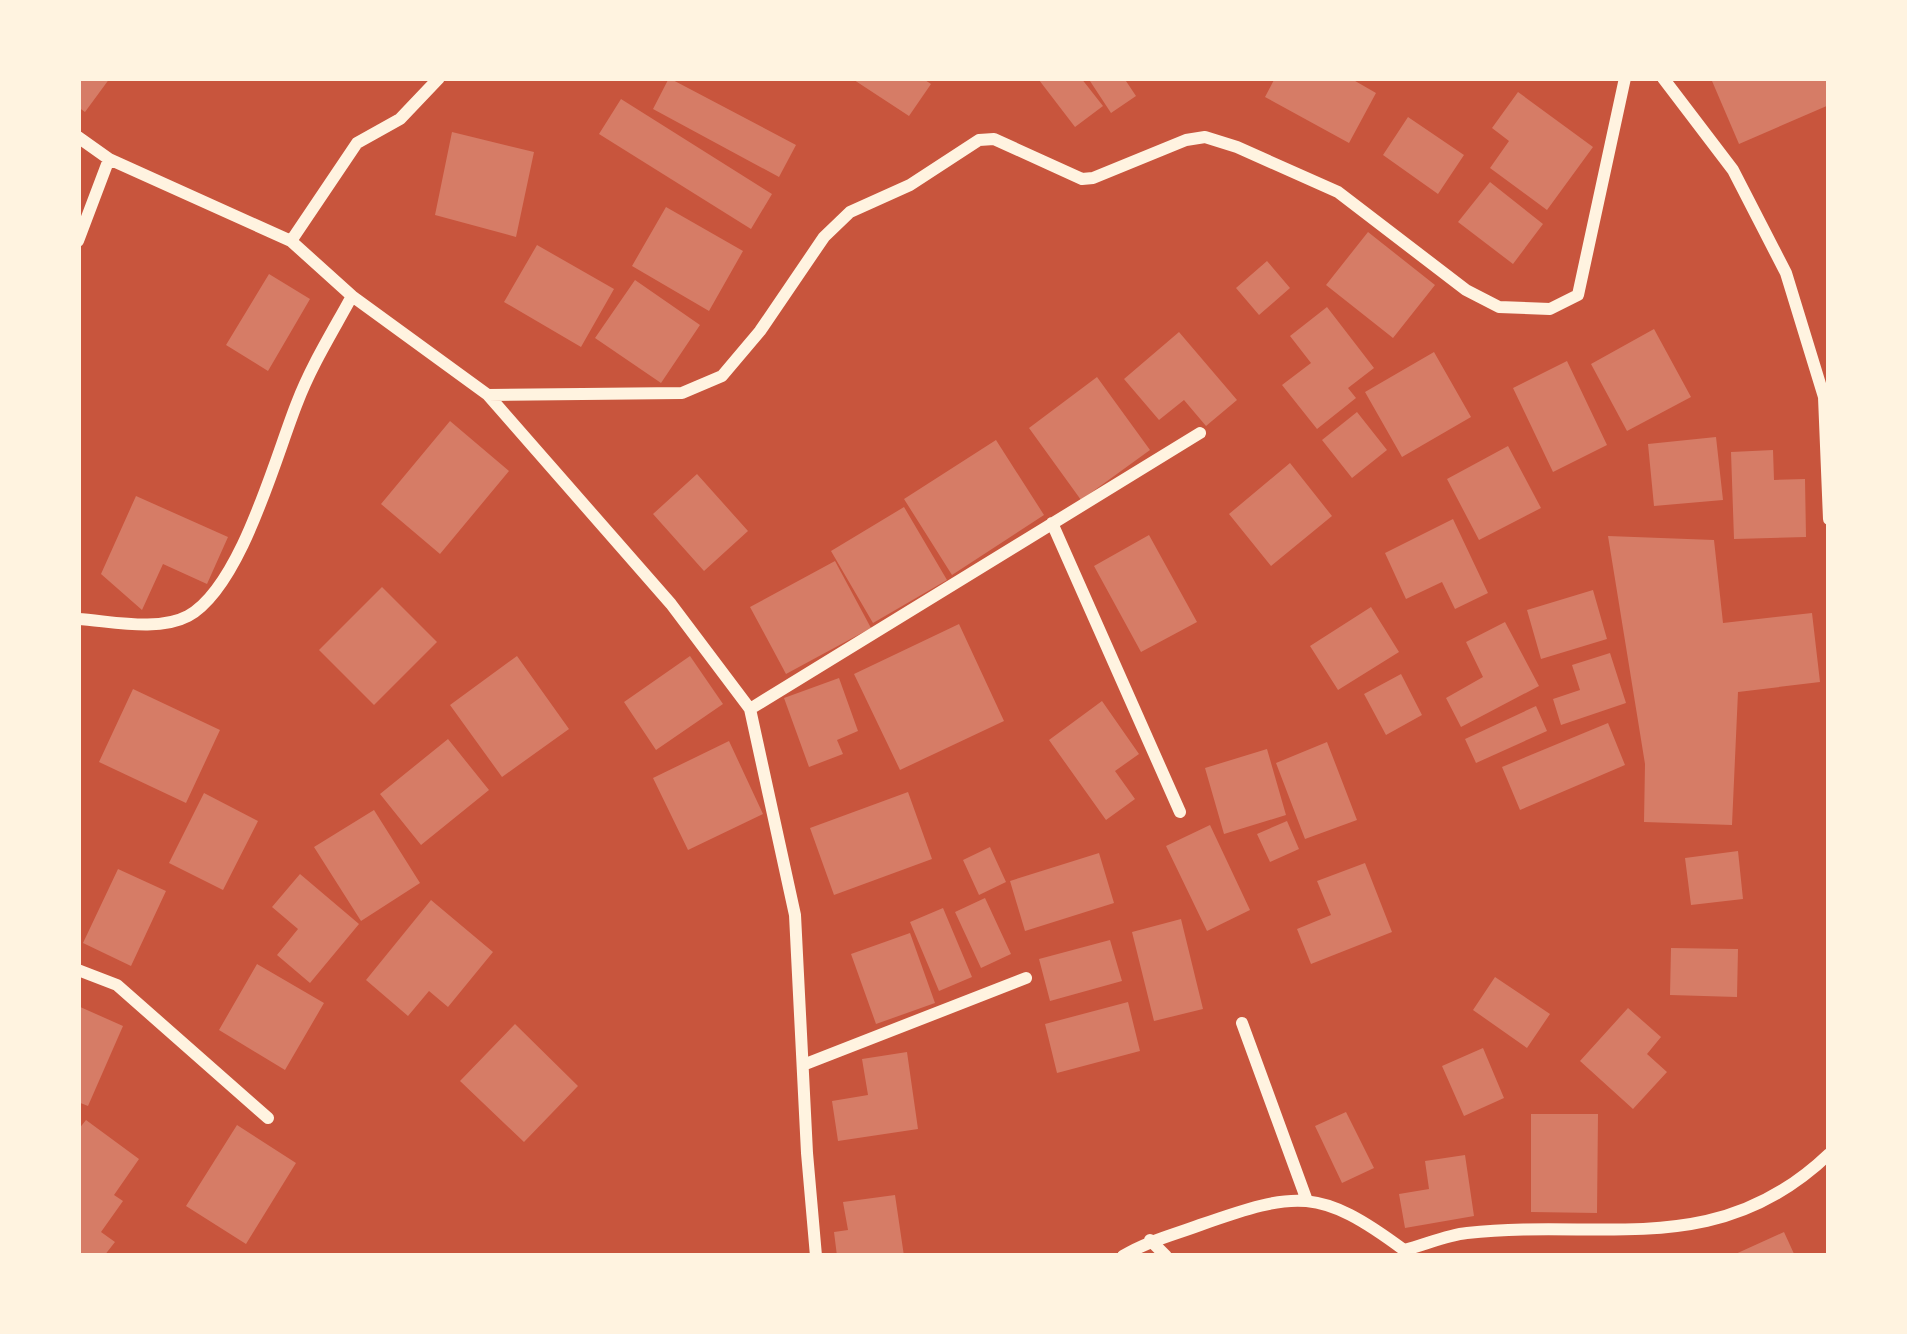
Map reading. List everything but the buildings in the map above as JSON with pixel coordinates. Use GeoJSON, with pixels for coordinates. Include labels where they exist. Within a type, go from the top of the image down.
{"type":"FeatureCollection","features":[{"type":"Feature","properties":{"kind":"street"},"geometry":{"type":"LineString","coordinates":[[292,241],[357,143],[400,119],[440,78]]}},
{"type":"Feature","properties":{"kind":"street"},"geometry":{"type":"LineString","coordinates":[[488,394],[682,393],[722,376],[760,331],[824,237],[850,212],[910,184],[979,140],[994,139],[1082,178],[1094,178],[1186,140],[1205,137],[1338,192],[1466,290],[1499,307],[1550,309],[1578,296],[1625,78]]}},
{"type":"Feature","properties":{"kind":"street"},"geometry":{"type":"LineString","coordinates":[[1663,78],[1733,170],[1786,273],[1824,398],[1829,519]]}},
{"type":"Feature","properties":{"kind":"street"},"geometry":{"type":"LineString","coordinates":[[78,137],[109,159],[292,241],[352,296],[488,394],[670,604],[750,709],[795,915],[816,1256]]}},
{"type":"Feature","properties":{"kind":"street"},"geometry":{"type":"LineString","coordinates":[[78,241],[109,159]]}},
{"type":"Feature","properties":{"kind":"street"},"geometry":{"type":"LineString","coordinates":[[78,619],[159,624],[190,615],[223,580],[249,534],[298,399],[352,296]]}},
{"type":"Feature","properties":{"kind":"street"},"geometry":{"type":"LineString","coordinates":[[750,709],[1200,433]]}},
{"type":"Feature","properties":{"kind":"street"},"geometry":{"type":"LineString","coordinates":[[1052,524],[1180,812]]}},
{"type":"Feature","properties":{"kind":"street"},"geometry":{"type":"LineString","coordinates":[[78,970],[117,985],[268,1118]]}},
{"type":"Feature","properties":{"kind":"street"},"geometry":{"type":"LineString","coordinates":[[803,1065],[1026,978]]}},
{"type":"Feature","properties":{"kind":"street"},"geometry":{"type":"LineString","coordinates":[[1242,1023],[1306,1198]]}},
{"type":"Feature","properties":{"kind":"street"},"geometry":{"type":"LineString","coordinates":[[1123,1256],[1150,1240],[1252,1205],[1306,1198],[1358,1216],[1407,1253],[1464,1233],[1694,1227],[1769,1202],[1829,1154]]}},
{"type":"Feature","properties":{"kind":"street"},"geometry":{"type":"LineString","coordinates":[[1150,1240],[1166,1256]]}}]}
